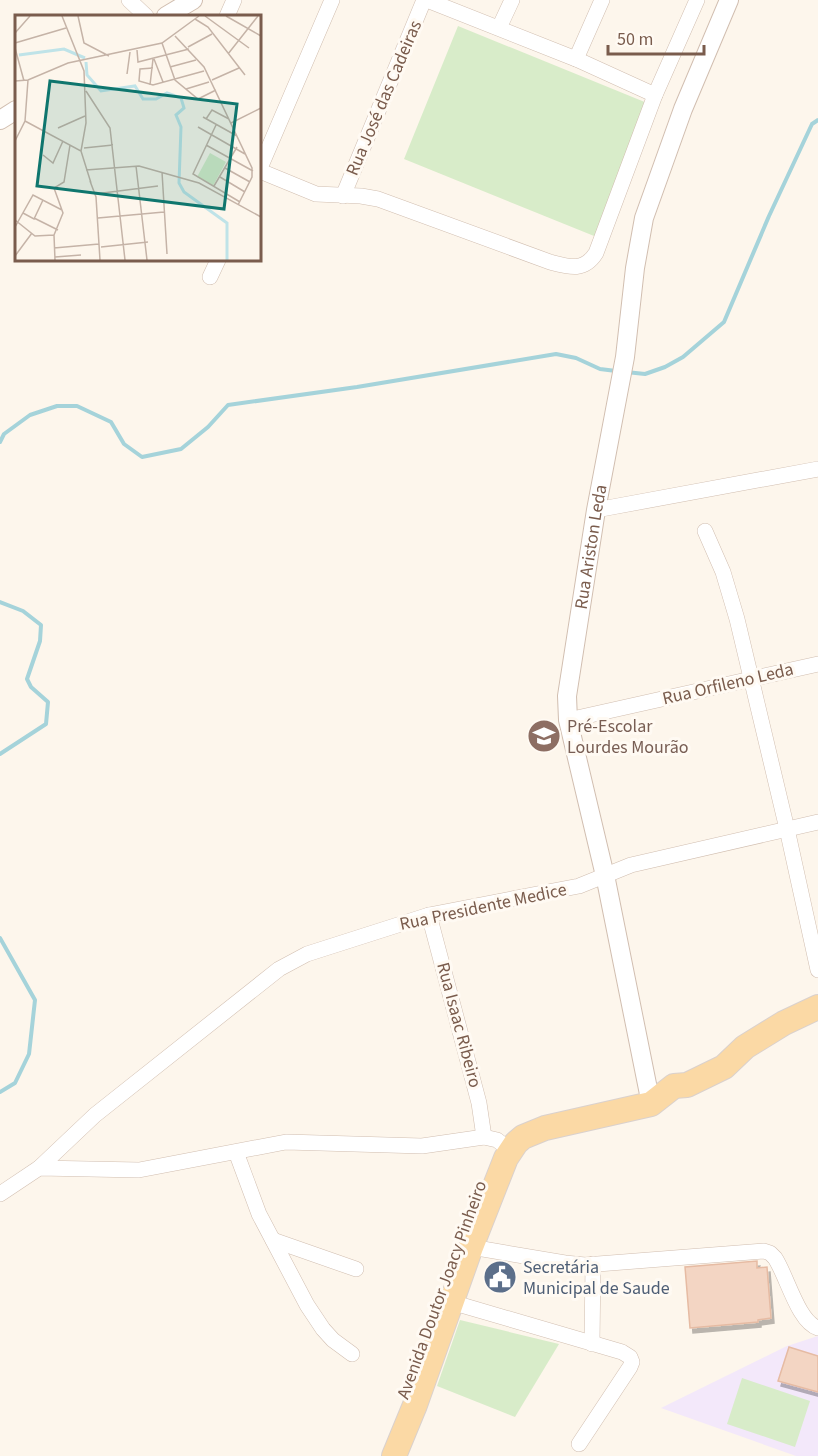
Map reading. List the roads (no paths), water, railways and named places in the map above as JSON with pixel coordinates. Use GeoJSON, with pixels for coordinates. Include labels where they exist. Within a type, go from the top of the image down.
{"type":"FeatureCollection","features":[{"type":"Feature","properties":{"kind":"main road"},"geometry":{"type":"LineString","coordinates":[[500,1139],[523,1137],[532,1132],[687,1085],[724,1066],[745,1047],[784,1023],[818,1006]]}},
{"type":"Feature","properties":{"kind":"main road","name":"Avenida Doutor Joacy Pinheiro"},"geometry":{"type":"LineString","coordinates":[[389,1452],[415,1405],[471,1247],[500,1139]]}},
{"type":"Feature","properties":{"kind":"main road","name":"Avenida Doutor Joacy Pinheiro"},"geometry":{"type":"LineString","coordinates":[[389,1452],[500,1139]]}},
{"type":"Feature","properties":{"kind":"street"},"geometry":{"type":"LineString","coordinates":[[129,0],[145,15]]}},
{"type":"Feature","properties":{"kind":"street"},"geometry":{"type":"LineString","coordinates":[[168,15],[193,0]]}},
{"type":"Feature","properties":{"kind":"street"},"geometry":{"type":"LineString","coordinates":[[227,15],[234,0]]}},
{"type":"Feature","properties":{"kind":"street"},"geometry":{"type":"LineString","coordinates":[[261,168],[332,0]]}},
{"type":"Feature","properties":{"kind":"street"},"geometry":{"type":"LineString","coordinates":[[426,0],[576,59],[655,95]]}},
{"type":"Feature","properties":{"kind":"street","name":"Rua José das Cadeiras"},"geometry":{"type":"LineString","coordinates":[[343,196],[426,0]]}},
{"type":"Feature","properties":{"kind":"street"},"geometry":{"type":"LineString","coordinates":[[499,28],[512,0]]}},
{"type":"Feature","properties":{"kind":"street"},"geometry":{"type":"LineString","coordinates":[[576,59],[602,0]]}},
{"type":"Feature","properties":{"kind":"street"},"geometry":{"type":"LineString","coordinates":[[261,170],[308,192],[378,199],[550,262],[574,268],[588,264],[596,254],[655,95],[697,0]]}},
{"type":"Feature","properties":{"kind":"street","name":"Rua Ariston Leda"},"geometry":{"type":"LineString","coordinates":[[659,1092],[568,720],[567,696],[596,510],[625,357],[635,268],[644,218],[683,109],[729,0]]}},
{"type":"Feature","properties":{"kind":"street"},"geometry":{"type":"LineString","coordinates":[[0,120],[15,111]]}},
{"type":"Feature","properties":{"kind":"street"},"geometry":{"type":"LineString","coordinates":[[210,277],[218,261]]}},
{"type":"Feature","properties":{"kind":"street"},"geometry":{"type":"LineString","coordinates":[[596,510],[818,469]]}},
{"type":"Feature","properties":{"kind":"street"},"geometry":{"type":"LineString","coordinates":[[705,531],[730,594],[787,829],[818,970]]}},
{"type":"Feature","properties":{"kind":"street","name":"Rua Orfileno Leda"},"geometry":{"type":"LineString","coordinates":[[568,720],[818,664]]}},
{"type":"Feature","properties":{"kind":"street","name":"Rua Presidente Medice"},"geometry":{"type":"LineString","coordinates":[[0,1194],[39,1168],[94,1115],[279,969],[308,954],[429,915],[579,886],[631,865],[818,822]]}},
{"type":"Feature","properties":{"kind":"street","name":"Rua Isaac Ribeiro"},"geometry":{"type":"LineString","coordinates":[[429,915],[479,1103],[500,1139]]}},
{"type":"Feature","properties":{"kind":"street"},"geometry":{"type":"LineString","coordinates":[[39,1168],[139,1170],[286,1142],[422,1146],[500,1139]]}},
{"type":"Feature","properties":{"kind":"street"},"geometry":{"type":"LineString","coordinates":[[236,1152],[253,1201],[315,1318],[333,1340],[352,1354]]}},
{"type":"Feature","properties":{"kind":"street"},"geometry":{"type":"LineString","coordinates":[[273,1240],[356,1269]]}},
{"type":"Feature","properties":{"kind":"street"},"geometry":{"type":"LineString","coordinates":[[471,1247],[565,1263],[593,1264],[764,1251],[776,1258],[804,1318],[812,1326],[818,1328]]}},
{"type":"Feature","properties":{"kind":"street"},"geometry":{"type":"LineString","coordinates":[[592,1344],[593,1264]]}},
{"type":"Feature","properties":{"kind":"street"},"geometry":{"type":"LineString","coordinates":[[451,1302],[621,1352],[632,1359],[630,1367],[579,1444]]}},
{"type":"Feature","properties":{"kind":"waterway"},"geometry":{"type":"LineString","coordinates":[[626,372],[645,374],[665,367],[683,357],[724,322],[769,216],[812,124],[818,120]]}},
{"type":"Feature","properties":{"kind":"waterway"},"geometry":{"type":"LineString","coordinates":[[0,442],[4,434],[30,415],[57,406],[77,406],[111,422],[124,444],[142,457],[181,449],[208,427],[228,405],[357,387],[556,354],[576,358],[600,369],[616,371]]}},
{"type":"Feature","properties":{"kind":"waterway"},"geometry":{"type":"LineString","coordinates":[[0,602],[23,611],[41,625],[40,641],[27,679],[31,687],[48,702],[46,724],[0,754]]}},
{"type":"Feature","properties":{"kind":"waterway"},"geometry":{"type":"LineString","coordinates":[[0,938],[35,1000],[29,1054],[15,1083],[0,1092]]}},
{"type":"Feature","properties":{"kind":"place","name":"Pré-Escolar Lourdes Mourão"},"geometry":{"type":"Point","coordinates":[544,736]}},
{"type":"Feature","properties":{"kind":"place","name":"Secretária Municipal de Saude"},"geometry":{"type":"Point","coordinates":[500,1277]}}]}
